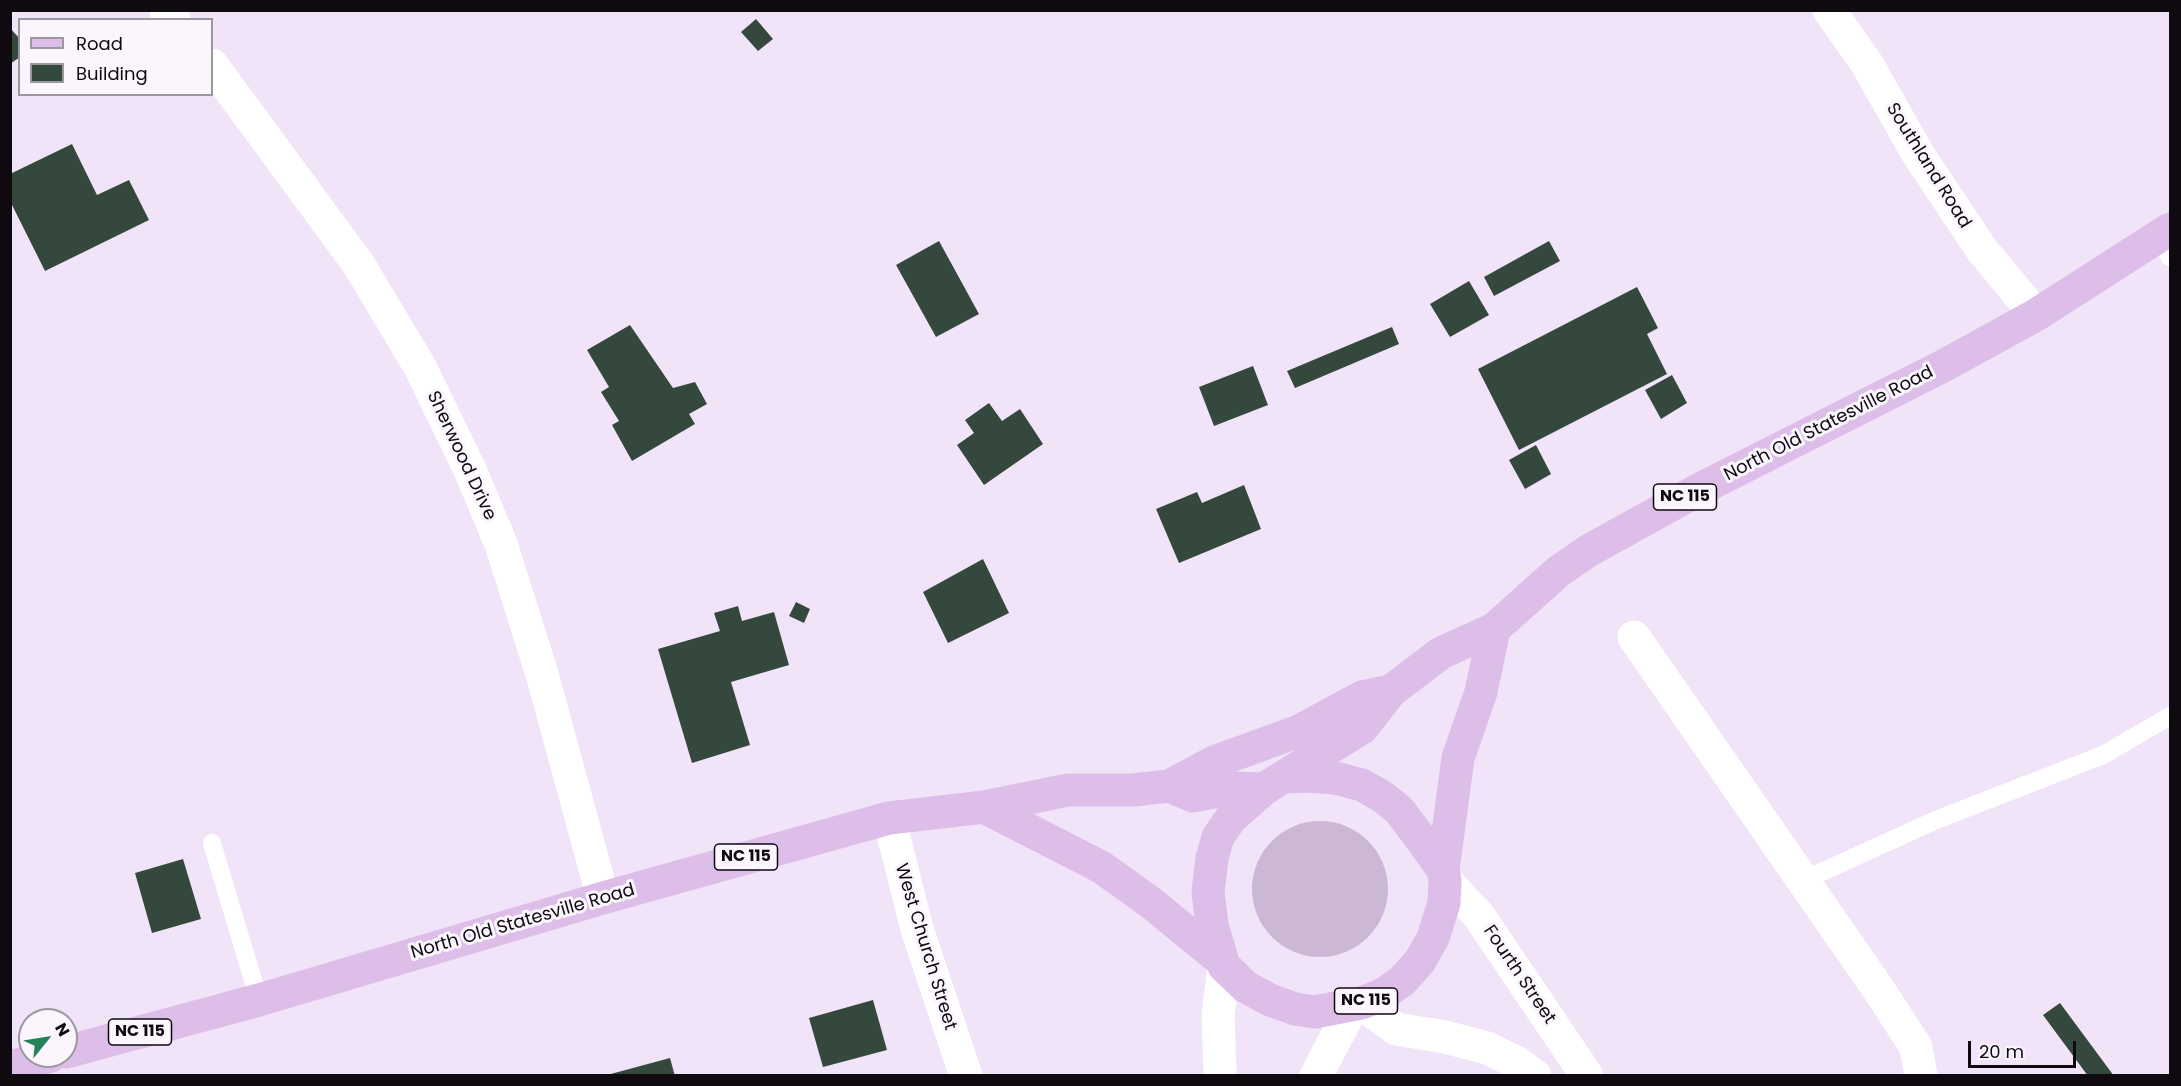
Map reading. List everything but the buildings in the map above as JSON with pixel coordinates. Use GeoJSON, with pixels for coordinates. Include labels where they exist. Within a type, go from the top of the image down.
{"type":"FeatureCollection","features":[{"type":"Feature","properties":{"kind":"main road","name":"North Old Statesville Road"},"geometry":{"type":"LineString","coordinates":[[1169,786],[1193,796],[1273,783],[1362,728],[1391,691],[1441,653],[1494,628],[1559,571],[1588,551],[1700,489],[1945,365],[2166,241]]}},
{"type":"Feature","properties":{"kind":"main road","name":"NC 115"},"geometry":{"type":"LineString","coordinates":[[1222,963],[1246,987],[1295,1010],[1315,1012],[1357,1005],[1382,994],[1402,981],[1420,961],[1433,938],[1444,903],[1444,875],[1458,758],[1481,692],[1494,628]]}},
{"type":"Feature","properties":{"kind":"main road","name":"North Old Statesville Road"},"geometry":{"type":"LineString","coordinates":[[78,1049],[259,1000],[603,898],[889,818],[984,807],[1068,790],[1122,791],[1169,786],[1214,762],[1299,731],[1362,697],[1391,691]]}},
{"type":"Feature","properties":{"kind":"main road"},"geometry":{"type":"LineString","coordinates":[[1222,963],[1212,926],[1208,892],[1212,858],[1218,837],[1231,818],[1273,783],[1335,778],[1362,785],[1383,797],[1399,810],[1444,875]]}},
{"type":"Feature","properties":{"kind":"main road"},"geometry":{"type":"LineString","coordinates":[[984,807],[1101,867],[1150,902],[1222,963]]}},
{"type":"Feature","properties":{"kind":"street","name":"Southland Road"},"geometry":{"type":"LineString","coordinates":[[1834,12],[1953,209],[1982,250],[2036,315]]}},
{"type":"Feature","properties":{"kind":"street","name":"Sherwood Drive"},"geometry":{"type":"LineString","coordinates":[[213,66],[359,264],[420,367],[470,470],[501,544],[542,674],[603,898]]}},
{"type":"Feature","properties":{"kind":"street"},"geometry":{"type":"LineString","coordinates":[[1634,637],[1916,1047],[1921,1076]]}},
{"type":"Feature","properties":{"kind":"street","name":"West Church Street"},"geometry":{"type":"LineString","coordinates":[[889,818],[916,929],[966,1076]]}},
{"type":"Feature","properties":{"kind":"street","name":"Fourth Street"},"geometry":{"type":"LineString","coordinates":[[1444,875],[1479,916],[1587,1076]]}},
{"type":"Feature","properties":{"kind":"street"},"geometry":{"type":"LineString","coordinates":[[1221,1076],[1218,1015],[1222,963]]}},
{"type":"Feature","properties":{"kind":"street"},"geometry":{"type":"LineString","coordinates":[[1357,1005],[1396,1029],[1445,1037],[1487,1048],[1518,1063],[1535,1076]]}},
{"type":"Feature","properties":{"kind":"street","name":"NC 115"},"geometry":{"type":"LineString","coordinates":[[1316,1076],[1357,1005]]}},
{"type":"Feature","properties":{"kind":"lane"},"geometry":{"type":"LineString","coordinates":[[1802,881],[1936,820],[2103,755],[2170,716]]}},
{"type":"Feature","properties":{"kind":"lane"},"geometry":{"type":"LineString","coordinates":[[212,843],[259,1000]]}},
{"type":"Feature","properties":{"kind":"shaded area"},"geometry":{"type":"Polygon","coordinates":[[[1320,821],[1346,826],[1368,841],[1383,863],[1388,889],[1383,915],[1368,937],[1346,952],[1320,957],[1294,952],[1272,937],[1257,915],[1252,889],[1257,863],[1272,841],[1294,826],[1320,821]]]}}]}
